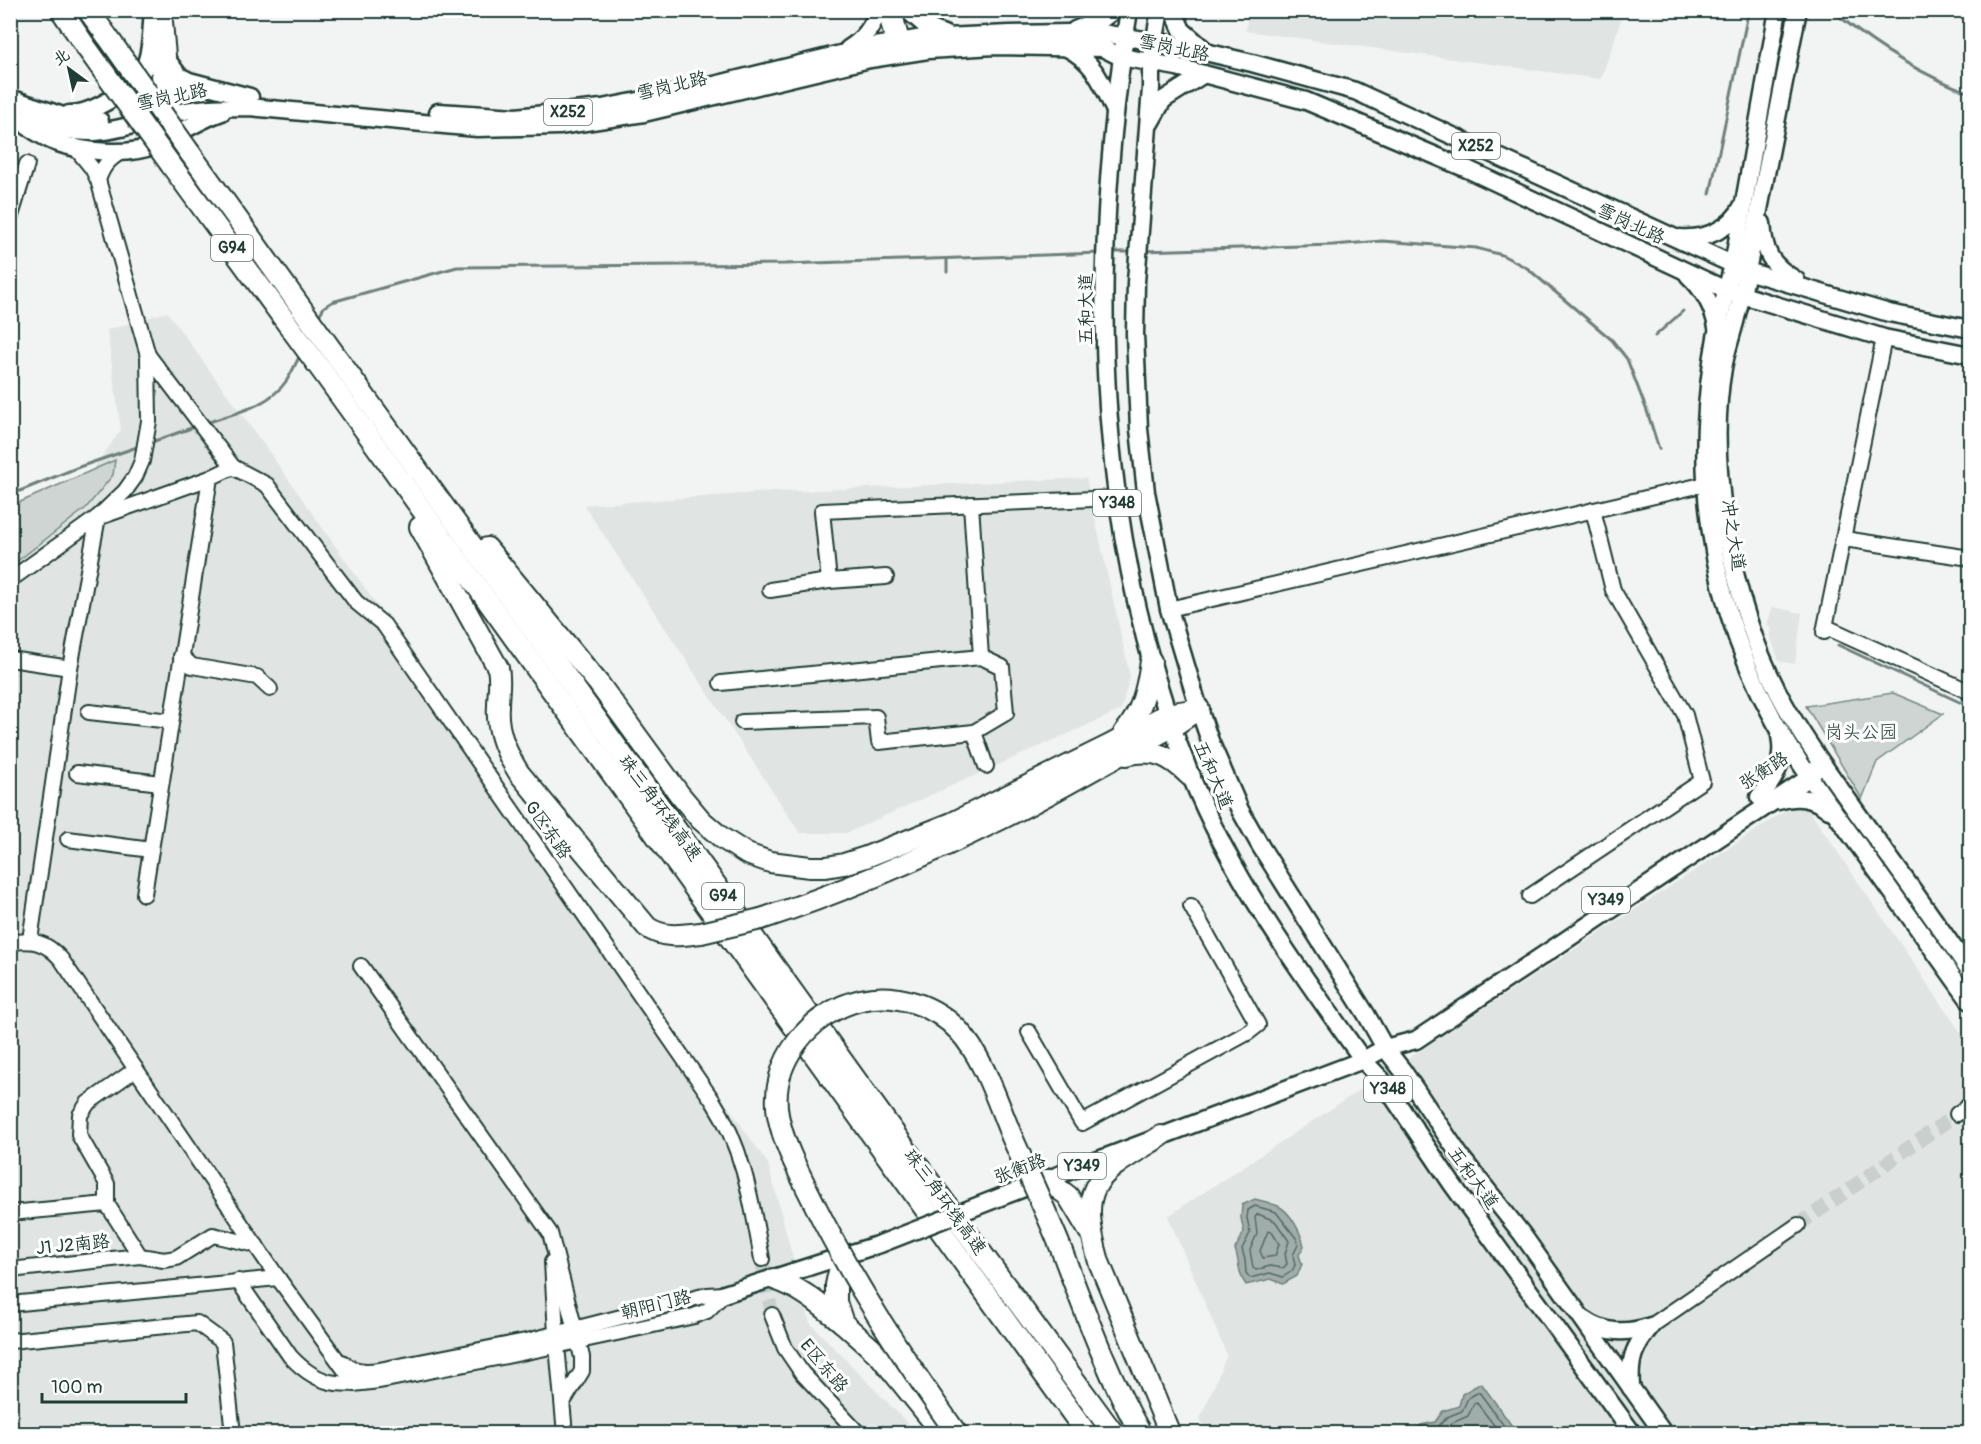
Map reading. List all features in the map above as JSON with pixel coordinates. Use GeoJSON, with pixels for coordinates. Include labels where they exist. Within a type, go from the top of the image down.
{"type":"FeatureCollection","features":[{"type":"Feature","properties":{"kind":"highway","name":"珠三角环线高速"},"geometry":{"type":"LineString","coordinates":[[61,10],[325,375],[382,439],[1114,1434]]}},
{"type":"Feature","properties":{"kind":"highway","name":"珠三角环线高速"},"geometry":{"type":"LineString","coordinates":[[88,10],[335,357],[382,439],[1088,1434]]}},
{"type":"Feature","properties":{"kind":"highway"},"geometry":{"type":"LineString","coordinates":[[382,439],[550,622],[599,684],[680,795],[701,820],[722,838],[747,854],[770,862],[802,867],[826,867],[844,864],[976,821]]}},
{"type":"Feature","properties":{"kind":"highway"},"geometry":{"type":"LineString","coordinates":[[382,439],[498,668],[500,684],[497,707],[505,748],[519,773],[647,927],[655,933],[663,935],[701,933],[761,919],[817,901],[916,859],[976,821],[1169,721],[1199,709]]}},
{"type":"Feature","properties":{"kind":"highway"},"geometry":{"type":"LineString","coordinates":[[1112,751],[1139,711],[1146,690],[1151,661]]}},
{"type":"Feature","properties":{"kind":"highway"},"geometry":{"type":"LineString","coordinates":[[1112,751],[1152,752],[1166,756],[1178,763],[1190,776]]}},
{"type":"Feature","properties":{"kind":"highway"},"geometry":{"type":"LineString","coordinates":[[957,1434],[913,1372],[860,1288],[829,1233],[792,1159],[783,1136],[778,1113],[777,1094],[782,1070],[800,1037],[827,1013],[848,1003],[869,998],[898,999],[926,1007],[945,1018],[960,1032],[971,1047],[1058,1241],[1110,1372],[1142,1434]]}},
{"type":"Feature","properties":{"kind":"highway"},"geometry":{"type":"LineString","coordinates":[[1161,1136],[1110,1168],[1099,1179],[1091,1202],[1090,1218],[1092,1236],[1100,1262],[1170,1434]]}},
{"type":"Feature","properties":{"kind":"highway"},"geometry":{"type":"LineString","coordinates":[[1047,1180],[1068,1196],[1092,1236]]}},
{"type":"Feature","properties":{"kind":"highway"},"geometry":{"type":"LineString","coordinates":[[843,1323],[836,1302],[836,1284],[839,1270],[849,1254]]}},
{"type":"Feature","properties":{"kind":"highway"},"geometry":{"type":"LineString","coordinates":[[774,1278],[805,1293],[880,1356],[943,1434]]}},
{"type":"Feature","properties":{"kind":"main road"},"geometry":{"type":"LineString","coordinates":[[54,114],[74,114],[90,110],[122,92],[134,82],[143,70],[147,58],[153,10]]}},
{"type":"Feature","properties":{"kind":"main road"},"geometry":{"type":"LineString","coordinates":[[838,55],[866,34],[878,10]]}},
{"type":"Feature","properties":{"kind":"main road"},"geometry":{"type":"LineString","coordinates":[[907,10],[927,27],[952,36]]}},
{"type":"Feature","properties":{"kind":"main road"},"geometry":{"type":"LineString","coordinates":[[1114,10],[1066,40],[1097,73],[1116,113]]}},
{"type":"Feature","properties":{"kind":"main road","name":"五和大道"},"geometry":{"type":"LineString","coordinates":[[1129,10],[1121,57],[1106,233],[1104,286],[1106,394],[1116,498],[1128,565],[1151,661],[1169,721],[1190,776],[1259,910],[1363,1060],[1381,1079],[1452,1184],[1633,1434]]}},
{"type":"Feature","properties":{"kind":"main road","name":"五和大道"},"geometry":{"type":"LineString","coordinates":[[1160,10],[1151,62],[1151,88],[1139,234],[1136,282],[1136,373],[1146,492],[1169,609],[1199,709],[1226,779],[1261,847],[1366,1014],[1461,1157],[1522,1234],[1664,1434]]}},
{"type":"Feature","properties":{"kind":"main road"},"geometry":{"type":"LineString","coordinates":[[1173,10],[1182,30],[1209,53]]}},
{"type":"Feature","properties":{"kind":"main road","name":"冲之大道"},"geometry":{"type":"LineString","coordinates":[[1778,10],[1752,202],[1734,292],[1719,405],[1720,477],[1730,546],[1746,613],[1766,667],[1792,717],[1971,970]]}},
{"type":"Feature","properties":{"kind":"main road","name":"冲之大道"},"geometry":{"type":"LineString","coordinates":[[1752,202],[1798,10]]}},
{"type":"Feature","properties":{"kind":"main road","name":"雪岗北路"},"geometry":{"type":"LineString","coordinates":[[249,102],[477,128],[559,126],[644,113],[870,59],[898,46],[928,50],[994,46],[1066,40],[1102,33],[1155,41],[1209,53],[1355,91],[1740,268],[1889,313],[1971,329]]}},
{"type":"Feature","properties":{"kind":"main road","name":"雪岗北路"},"geometry":{"type":"LineString","coordinates":[[10,98],[54,114],[81,120],[104,121],[167,107],[194,109],[249,102],[516,117],[579,111],[641,101],[838,55],[952,36],[1066,40],[1103,48],[1121,57],[1204,74],[1306,101],[1467,169],[1734,292],[1884,338],[1971,355]]}},
{"type":"Feature","properties":{"kind":"main road"},"geometry":{"type":"LineString","coordinates":[[168,61],[179,76],[249,102]]}},
{"type":"Feature","properties":{"kind":"main road"},"geometry":{"type":"LineString","coordinates":[[1146,129],[1163,100],[1204,74]]}},
{"type":"Feature","properties":{"kind":"main road"},"geometry":{"type":"LineString","coordinates":[[10,116],[50,139],[74,146],[121,152],[152,146],[213,115],[249,102]]}},
{"type":"Feature","properties":{"kind":"main road","name":"雪岗北路"},"geometry":{"type":"LineString","coordinates":[[10,116],[74,131],[94,132],[133,126],[167,107]]}},
{"type":"Feature","properties":{"kind":"main road"},"geometry":{"type":"LineString","coordinates":[[1673,237],[1699,238],[1715,232],[1752,202],[1771,260],[1781,271],[1815,291]]}},
{"type":"Feature","properties":{"kind":"main road"},"geometry":{"type":"LineString","coordinates":[[1678,267],[1689,275],[1706,297],[1714,313],[1718,331]]}},
{"type":"Feature","properties":{"kind":"main road","name":"冲之大道"},"geometry":{"type":"LineString","coordinates":[[1734,292],[1718,331],[1709,377],[1704,451],[1712,539],[1725,600],[1746,661],[1778,726],[1838,817],[1971,1001]]}},
{"type":"Feature","properties":{"kind":"main road"},"geometry":{"type":"LineString","coordinates":[[1763,802],[1781,760],[1781,738],[1778,726]]}},
{"type":"Feature","properties":{"kind":"main road","name":"张衡路"},"geometry":{"type":"LineString","coordinates":[[724,1294],[880,1244],[1363,1060],[1390,1047],[1451,1003],[1822,762]]}},
{"type":"Feature","properties":{"kind":"main road"},"geometry":{"type":"LineString","coordinates":[[1763,802],[1805,797],[1827,807],[1838,817]]}},
{"type":"Feature","properties":{"kind":"main road"},"geometry":{"type":"LineString","coordinates":[[1581,1318],[1608,1331],[1631,1331],[1651,1326]]}},
{"type":"Feature","properties":{"kind":"main road"},"geometry":{"type":"LineString","coordinates":[[1631,1388],[1631,1359],[1635,1348],[1651,1326]]}},
{"type":"Feature","properties":{"kind":"street"},"geometry":{"type":"LineString","coordinates":[[153,10],[167,107]]}},
{"type":"Feature","properties":{"kind":"street"},"geometry":{"type":"LineString","coordinates":[[164,10],[168,61],[167,107]]}},
{"type":"Feature","properties":{"kind":"street"},"geometry":{"type":"LineString","coordinates":[[885,10],[898,46]]}},
{"type":"Feature","properties":{"kind":"street"},"geometry":{"type":"LineString","coordinates":[[894,10],[898,46]]}},
{"type":"Feature","properties":{"kind":"street"},"geometry":{"type":"LineString","coordinates":[[10,580],[98,518],[125,491],[142,461],[149,421],[148,355],[98,180],[89,163],[74,146]]}},
{"type":"Feature","properties":{"kind":"street"},"geometry":{"type":"LineString","coordinates":[[98,180],[102,168],[121,152]]}},
{"type":"Feature","properties":{"kind":"street"},"geometry":{"type":"LineString","coordinates":[[10,219],[27,164]]}},
{"type":"Feature","properties":{"kind":"street"},"geometry":{"type":"LineString","coordinates":[[1884,338],[1825,630],[1971,692]]}},
{"type":"Feature","properties":{"kind":"street"},"geometry":{"type":"LineString","coordinates":[[98,518],[210,478],[233,467],[148,355]]}},
{"type":"Feature","properties":{"kind":"street","name":"G区东路"},"geometry":{"type":"LineString","coordinates":[[233,467],[267,485],[356,602],[384,625],[714,1101],[725,1118],[750,1190],[762,1259]]}},
{"type":"Feature","properties":{"kind":"street"},"geometry":{"type":"LineString","coordinates":[[144,894],[210,478]]}},
{"type":"Feature","properties":{"kind":"street"},"geometry":{"type":"LineString","coordinates":[[1169,609],[1706,483]]}},
{"type":"Feature","properties":{"kind":"street"},"geometry":{"type":"LineString","coordinates":[[829,582],[822,510],[1116,498]]}},
{"type":"Feature","properties":{"kind":"street"},"geometry":{"type":"LineString","coordinates":[[971,504],[981,657]]}},
{"type":"Feature","properties":{"kind":"street"},"geometry":{"type":"LineString","coordinates":[[1530,896],[1702,782],[1685,715],[1613,590],[1593,510]]}},
{"type":"Feature","properties":{"kind":"street"},"geometry":{"type":"LineString","coordinates":[[30,940],[70,668],[98,518]]}},
{"type":"Feature","properties":{"kind":"street"},"geometry":{"type":"LineString","coordinates":[[1844,539],[1971,558]]}},
{"type":"Feature","properties":{"kind":"street"},"geometry":{"type":"LineString","coordinates":[[771,590],[886,577]]}},
{"type":"Feature","properties":{"kind":"street"},"geometry":{"type":"LineString","coordinates":[[181,656],[192,666],[257,677],[270,689]]}},
{"type":"Feature","properties":{"kind":"street"},"geometry":{"type":"LineString","coordinates":[[721,683],[981,657],[1002,667],[1006,714],[974,732],[879,742],[876,717],[742,722]]}},
{"type":"Feature","properties":{"kind":"street"},"geometry":{"type":"LineString","coordinates":[[10,659],[70,668]]}},
{"type":"Feature","properties":{"kind":"street"},"geometry":{"type":"LineString","coordinates":[[88,712],[171,721]]}},
{"type":"Feature","properties":{"kind":"street"},"geometry":{"type":"LineString","coordinates":[[974,732],[986,766]]}},
{"type":"Feature","properties":{"kind":"street"},"geometry":{"type":"LineString","coordinates":[[77,773],[161,783]]}},
{"type":"Feature","properties":{"kind":"street"},"geometry":{"type":"LineString","coordinates":[[68,839],[151,849]]}},
{"type":"Feature","properties":{"kind":"street"},"geometry":{"type":"LineString","coordinates":[[1029,1032],[1082,1123],[1258,1025],[1191,906]]}},
{"type":"Feature","properties":{"kind":"street"},"geometry":{"type":"LineString","coordinates":[[10,942],[30,940],[48,947],[61,959],[278,1278],[355,1384]]}},
{"type":"Feature","properties":{"kind":"street"},"geometry":{"type":"LineString","coordinates":[[361,966],[550,1233],[582,1357],[582,1371],[562,1402]]}},
{"type":"Feature","properties":{"kind":"street"},"geometry":{"type":"LineString","coordinates":[[136,1069],[88,1103],[80,1115],[79,1135],[108,1184],[107,1204],[140,1256]]}},
{"type":"Feature","properties":{"kind":"street"},"geometry":{"type":"LineString","coordinates":[[1957,1114],[1971,1105]]}},
{"type":"Feature","properties":{"kind":"street"},"geometry":{"type":"LineString","coordinates":[[10,1213],[107,1204]]}},
{"type":"Feature","properties":{"kind":"street"},"geometry":{"type":"LineString","coordinates":[[1651,1326],[1798,1225]]}},
{"type":"Feature","properties":{"kind":"street"},"geometry":{"type":"LineString","coordinates":[[550,1233],[556,1340],[565,1434]]}},
{"type":"Feature","properties":{"kind":"street","name":"J1 J2南路"},"geometry":{"type":"LineString","coordinates":[[10,1270],[140,1256],[164,1260],[176,1258],[213,1236],[256,1245]]}},
{"type":"Feature","properties":{"kind":"street"},"geometry":{"type":"LineString","coordinates":[[10,1304],[278,1278]]}},
{"type":"Feature","properties":{"kind":"street","name":"朝阳门路"},"geometry":{"type":"LineString","coordinates":[[237,1281],[298,1365],[326,1382],[355,1384],[577,1335],[707,1295],[724,1294]]}},
{"type":"Feature","properties":{"kind":"street","name":"E区东路"},"geometry":{"type":"LineString","coordinates":[[772,1315],[784,1348],[802,1373],[855,1432]]}},
{"type":"Feature","properties":{"kind":"street"},"geometry":{"type":"LineString","coordinates":[[10,1341],[198,1323],[224,1342],[233,1434]]}},
{"type":"Feature","properties":{"kind":"street","name":"朝阳门路"},"geometry":{"type":"LineString","coordinates":[[334,1355],[351,1369],[363,1372],[531,1341],[556,1340]]}},
{"type":"Feature","properties":{"kind":"shaded area"},"geometry":{"type":"Polygon","coordinates":[[[1248,10],[1624,11],[1601,79],[1246,31],[1248,10]]]}},
{"type":"Feature","properties":{"kind":"shaded area"},"geometry":{"type":"Polygon","coordinates":[[[167,312],[269,452],[768,1164],[810,1323],[917,1433],[11,1434],[11,545],[66,507],[121,430],[107,330],[167,312]]]}},
{"type":"Feature","properties":{"kind":"shaded area"},"geometry":{"type":"Polygon","coordinates":[[[1086,478],[1130,676],[1121,710],[846,833],[800,833],[584,505],[757,493],[1086,478]]]}},
{"type":"Feature","properties":{"kind":"shaded area"},"geometry":{"type":"Polygon","coordinates":[[[1772,607],[1802,613],[1795,664],[1779,661],[1770,635],[1772,628],[1767,626],[1772,607]]]}},
{"type":"Feature","properties":{"kind":"shaded area"},"geometry":{"type":"Polygon","coordinates":[[[1802,800],[1970,1046],[1970,1433],[1208,1433],[1200,1419],[1227,1355],[1168,1216],[1802,800]]]}},
{"type":"Feature","properties":{"kind":"green space"},"geometry":{"type":"Polygon","coordinates":[[[115,460],[113,475],[86,508],[11,566],[11,509],[16,504],[115,460]]]}},
{"type":"Feature","properties":{"kind":"green space","name":"岗头公园"},"geometry":{"type":"Polygon","coordinates":[[[1893,693],[1943,714],[1877,762],[1862,799],[1806,706],[1893,693]]]}},
{"type":"Feature","properties":{"kind":"water"},"geometry":{"type":"Polygon","coordinates":[[[1255,1199],[1283,1209],[1295,1223],[1303,1241],[1304,1246],[1299,1255],[1302,1264],[1297,1276],[1283,1284],[1271,1279],[1246,1285],[1241,1276],[1235,1249],[1244,1232],[1241,1218],[1242,1205],[1255,1199]]]}},
{"type":"Feature","properties":{"kind":"water"},"geometry":{"type":"Polygon","coordinates":[[[1481,1383],[1517,1433],[1412,1433],[1421,1425],[1435,1422],[1443,1411],[1459,1406],[1462,1394],[1481,1383]]]}},
{"type":"Feature","properties":{"kind":"waterway"},"geometry":{"type":"LineString","coordinates":[[1710,194],[1748,14]]}},
{"type":"Feature","properties":{"kind":"waterway"},"geometry":{"type":"LineString","coordinates":[[1839,16],[1902,60],[1970,93]]}},
{"type":"Feature","properties":{"kind":"waterway"},"geometry":{"type":"LineString","coordinates":[[1143,251],[1333,245],[1382,241],[1476,248],[1502,255],[1527,268],[1612,340],[1627,359],[1659,449]]}},
{"type":"Feature","properties":{"kind":"waterway"},"geometry":{"type":"LineString","coordinates":[[1110,252],[1134,252]]}},
{"type":"Feature","properties":{"kind":"waterway"},"geometry":{"type":"LineString","coordinates":[[317,319],[324,307],[332,302],[457,267],[785,264],[1101,253]]}},
{"type":"Feature","properties":{"kind":"waterway"},"geometry":{"type":"LineString","coordinates":[[947,259],[947,272]]}},
{"type":"Feature","properties":{"kind":"waterway"},"geometry":{"type":"LineString","coordinates":[[1655,336],[1683,311]]}},
{"type":"Feature","properties":{"kind":"waterway"},"geometry":{"type":"LineString","coordinates":[[206,423],[250,408],[271,397],[287,380],[300,355]]}},
{"type":"Feature","properties":{"kind":"waterway"},"geometry":{"type":"LineString","coordinates":[[149,443],[197,426]]}},
{"type":"Feature","properties":{"kind":"waterway"},"geometry":{"type":"LineString","coordinates":[[10,495],[79,467],[140,446]]}},
{"type":"Feature","properties":{"kind":"waterway"},"geometry":{"type":"LineString","coordinates":[[1838,645],[1970,707]]}},
{"type":"Feature","properties":{"kind":"tunnel"},"geometry":{"type":"LineString","coordinates":[[1798,1225],[1957,1114]]}},
{"type":"Feature","properties":{"kind":"tunnel"},"geometry":{"type":"LineString","coordinates":[[762,1259],[772,1315]]}}]}
